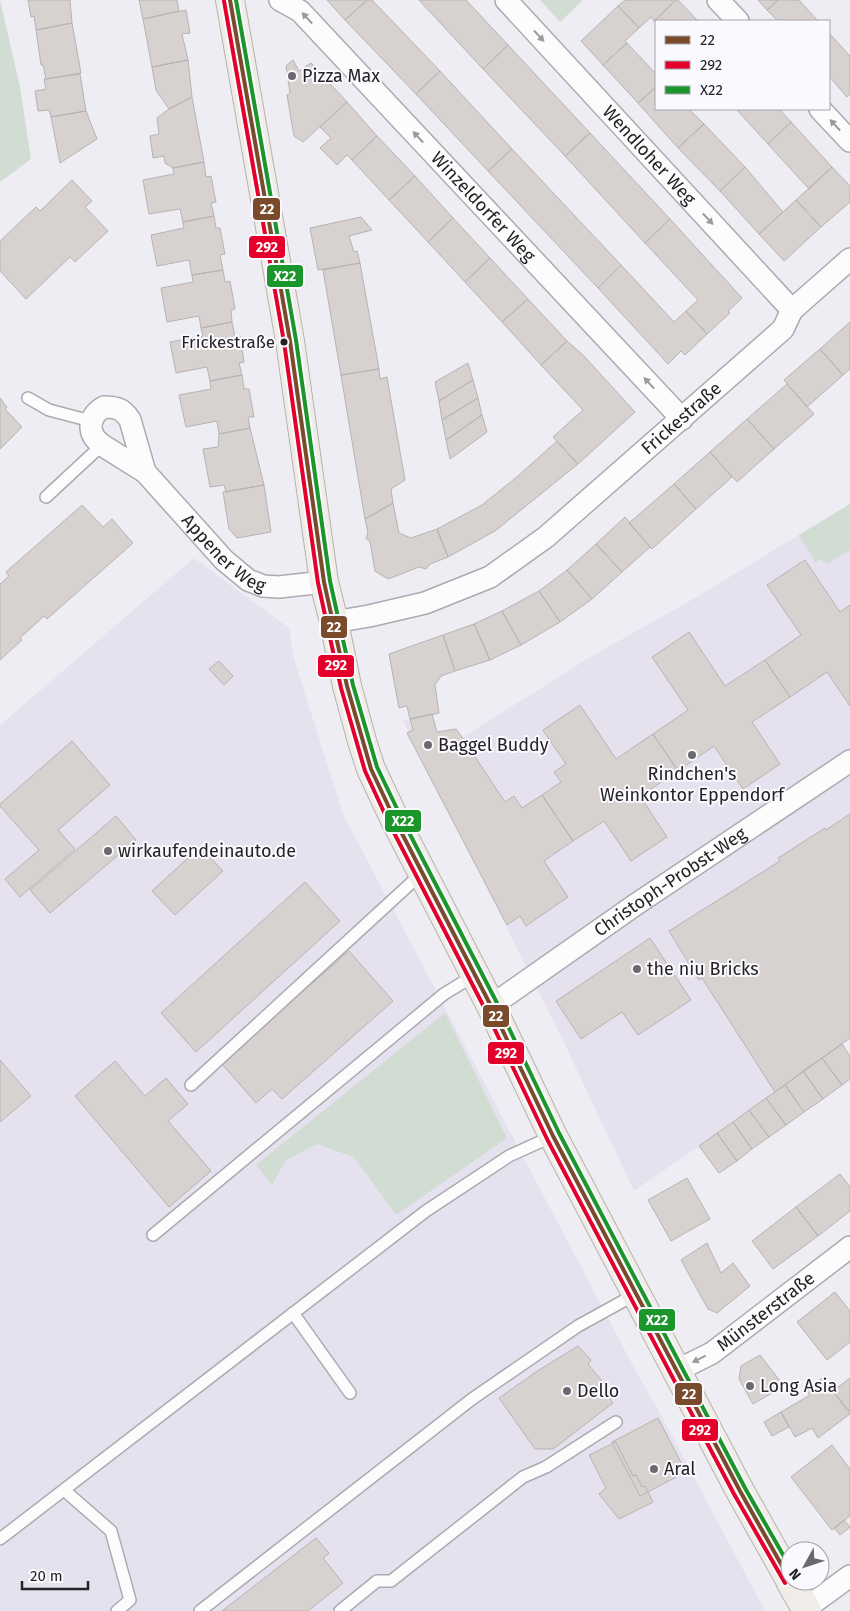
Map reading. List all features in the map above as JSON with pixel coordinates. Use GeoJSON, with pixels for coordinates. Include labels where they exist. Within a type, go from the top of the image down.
{"type":"FeatureCollection","features":[{"type":"Feature","properties":{"kind":"main road"},"geometry":{"type":"LineString","coordinates":[[230,0],[290,341],[324,582],[334,622],[346,686],[362,741],[382,795],[491,1006],[553,1136],[676,1371],[780,1563]]}},
{"type":"Feature","properties":{"kind":"main road"},"geometry":{"type":"LineString","coordinates":[[796,1591],[806,1609]]}},
{"type":"Feature","properties":{"kind":"street","name":"Winzeldorfer Weg"},"geometry":{"type":"LineString","coordinates":[[280,0],[300,11],[682,419]]}},
{"type":"Feature","properties":{"kind":"street","name":"Wendloher Weg"},"geometry":{"type":"LineString","coordinates":[[506,0],[792,310]]}},
{"type":"Feature","properties":{"kind":"street"},"geometry":{"type":"LineString","coordinates":[[718,0],[737,20]]}},
{"type":"Feature","properties":{"kind":"street"},"geometry":{"type":"LineString","coordinates":[[821,110],[850,141]]}},
{"type":"Feature","properties":{"kind":"street","name":"Frickestraße"},"geometry":{"type":"LineString","coordinates":[[334,622],[425,603],[490,577],[546,537],[682,419],[783,329],[792,310],[850,259]]}},
{"type":"Feature","properties":{"kind":"street","name":"Appener Weg"},"geometry":{"type":"LineString","coordinates":[[145,472],[130,420],[126,414],[120,409],[104,407],[98,411],[91,421],[90,431],[92,435],[102,446],[145,472],[224,560],[248,580],[263,586],[279,587],[324,582]]}},
{"type":"Feature","properties":{"kind":"street","name":"Christoph-Probst-Weg"},"geometry":{"type":"LineString","coordinates":[[491,1006],[635,905],[850,761]]}},
{"type":"Feature","properties":{"kind":"street","name":"Münsterstraße"},"geometry":{"type":"LineString","coordinates":[[676,1371],[712,1353],[850,1247]]}},
{"type":"Feature","properties":{"kind":"street"},"geometry":{"type":"LineString","coordinates":[[806,1609],[850,1576]]}},
{"type":"Feature","properties":{"kind":"lane"},"geometry":{"type":"LineString","coordinates":[[28,398],[49,410],[91,421]]}},
{"type":"Feature","properties":{"kind":"lane"},"geometry":{"type":"LineString","coordinates":[[46,497],[102,446]]}},
{"type":"Feature","properties":{"kind":"lane"},"geometry":{"type":"LineString","coordinates":[[191,1085],[422,873]]}},
{"type":"Feature","properties":{"kind":"lane"},"geometry":{"type":"LineString","coordinates":[[153,1235],[444,994],[475,975]]}},
{"type":"Feature","properties":{"kind":"lane"},"geometry":{"type":"LineString","coordinates":[[0,1539],[426,1211],[509,1156],[553,1136]]}},
{"type":"Feature","properties":{"kind":"lane"},"geometry":{"type":"LineString","coordinates":[[200,1611],[472,1399],[578,1326],[636,1294]]}},
{"type":"Feature","properties":{"kind":"lane"},"geometry":{"type":"LineString","coordinates":[[293,1313],[350,1393]]}},
{"type":"Feature","properties":{"kind":"lane"},"geometry":{"type":"LineString","coordinates":[[340,1611],[377,1582],[391,1581],[523,1478],[546,1467],[616,1422]]}},
{"type":"Feature","properties":{"kind":"lane"},"geometry":{"type":"LineString","coordinates":[[64,1490],[111,1531],[130,1600],[117,1611]]}},
{"type":"Feature","properties":{"kind":"shaded area"},"geometry":{"type":"Polygon","coordinates":[[[0,0],[20,87],[31,159],[0,182],[0,0]]]}},
{"type":"Feature","properties":{"kind":"shaded area"},"geometry":{"type":"Polygon","coordinates":[[[540,0],[583,0],[560,22],[540,0]]]}},
{"type":"Feature","properties":{"kind":"shaded area"},"geometry":{"type":"Polygon","coordinates":[[[850,504],[850,1038],[634,1191],[559,1032],[403,721],[432,714],[437,732],[456,729],[463,737],[592,656],[695,598],[850,504]]]}},
{"type":"Feature","properties":{"kind":"shaded area"},"geometry":{"type":"Polygon","coordinates":[[[850,504],[850,550],[827,564],[821,559],[815,562],[799,535],[850,504]]]}},
{"type":"Feature","properties":{"kind":"shaded area"},"geometry":{"type":"Polygon","coordinates":[[[194,558],[289,628],[294,659],[343,814],[640,1379],[765,1611],[0,1611],[0,725],[194,558]]]}},
{"type":"Feature","properties":{"kind":"shaded area"},"geometry":{"type":"Polygon","coordinates":[[[445,1013],[507,1138],[396,1215],[354,1157],[317,1144],[286,1160],[272,1185],[256,1165],[445,1013]]]}},
{"type":"Feature","properties":{"kind":"building"},"geometry":{"type":"Polygon","coordinates":[[[28,0],[70,0],[72,23],[36,30],[34,16],[31,17],[28,0]]]}},
{"type":"Feature","properties":{"kind":"building"},"geometry":{"type":"Polygon","coordinates":[[[139,0],[177,0],[179,11],[143,19],[139,0]]]}},
{"type":"Feature","properties":{"kind":"building"},"geometry":{"type":"Polygon","coordinates":[[[327,0],[367,0],[345,20],[327,0]]]}},
{"type":"Feature","properties":{"kind":"building"},"geometry":{"type":"Polygon","coordinates":[[[367,0],[372,0],[440,71],[416,94],[345,20],[367,0]]]}},
{"type":"Feature","properties":{"kind":"building"},"geometry":{"type":"Polygon","coordinates":[[[419,0],[466,0],[508,45],[483,69],[419,0]]]}},
{"type":"Feature","properties":{"kind":"building"},"geometry":{"type":"Polygon","coordinates":[[[625,0],[676,0],[654,21],[651,17],[639,28],[618,6],[625,0]]]}},
{"type":"Feature","properties":{"kind":"building"},"geometry":{"type":"Polygon","coordinates":[[[678,0],[697,20],[655,20],[678,0]]]}},
{"type":"Feature","properties":{"kind":"building"},"geometry":{"type":"Polygon","coordinates":[[[758,0],[778,0],[767,10],[758,0]]]}},
{"type":"Feature","properties":{"kind":"building"},"geometry":{"type":"Polygon","coordinates":[[[778,0],[799,0],[817,20],[777,20],[767,10],[778,0]]]}},
{"type":"Feature","properties":{"kind":"building"},"geometry":{"type":"Polygon","coordinates":[[[618,6],[639,28],[625,41],[627,43],[603,65],[581,41],[618,6]]]}},
{"type":"Feature","properties":{"kind":"building"},"geometry":{"type":"Polygon","coordinates":[[[186,10],[190,33],[182,34],[188,60],[152,67],[143,19],[186,10]]]}},
{"type":"Feature","properties":{"kind":"building"},"geometry":{"type":"Polygon","coordinates":[[[72,23],[81,73],[46,79],[43,65],[41,65],[36,30],[72,23]]]}},
{"type":"Feature","properties":{"kind":"building"},"geometry":{"type":"Polygon","coordinates":[[[830,34],[850,56],[850,94],[847,97],[830,77],[830,34]]]}},
{"type":"Feature","properties":{"kind":"building"},"geometry":{"type":"Polygon","coordinates":[[[627,43],[655,73],[655,88],[638,103],[603,65],[627,43]]]}},
{"type":"Feature","properties":{"kind":"building"},"geometry":{"type":"Polygon","coordinates":[[[508,45],[590,133],[565,156],[483,69],[508,45]]]}},
{"type":"Feature","properties":{"kind":"building"},"geometry":{"type":"Polygon","coordinates":[[[188,60],[192,97],[169,109],[156,90],[152,67],[188,60]]]}},
{"type":"Feature","properties":{"kind":"building"},"geometry":{"type":"Polygon","coordinates":[[[293,60],[299,71],[311,63],[347,102],[303,142],[294,136],[287,95],[290,93],[286,66],[293,60]]]}},
{"type":"Feature","properties":{"kind":"building"},"geometry":{"type":"Polygon","coordinates":[[[440,71],[512,149],[488,171],[416,94],[440,71]]]}},
{"type":"Feature","properties":{"kind":"building"},"geometry":{"type":"Polygon","coordinates":[[[80,74],[86,111],[51,117],[49,110],[38,111],[35,91],[46,89],[44,79],[80,74]]]}},
{"type":"Feature","properties":{"kind":"building"},"geometry":{"type":"Polygon","coordinates":[[[655,88],[655,110],[690,110],[704,124],[678,148],[638,103],[655,88]]]}},
{"type":"Feature","properties":{"kind":"building"},"geometry":{"type":"Polygon","coordinates":[[[192,97],[204,162],[173,168],[165,163],[164,156],[153,158],[150,136],[159,134],[157,118],[169,109],[192,97]]]}},
{"type":"Feature","properties":{"kind":"building"},"geometry":{"type":"Polygon","coordinates":[[[347,102],[377,136],[352,160],[347,155],[337,165],[320,148],[331,138],[320,127],[347,102]]]}},
{"type":"Feature","properties":{"kind":"building"},"geometry":{"type":"Polygon","coordinates":[[[737,110],[780,110],[791,122],[768,144],[737,110]]]}},
{"type":"Feature","properties":{"kind":"building"},"geometry":{"type":"Polygon","coordinates":[[[86,111],[97,139],[60,163],[51,117],[86,111]]]}},
{"type":"Feature","properties":{"kind":"building"},"geometry":{"type":"Polygon","coordinates":[[[791,122],[832,167],[809,189],[768,144],[791,122]]]}},
{"type":"Feature","properties":{"kind":"building"},"geometry":{"type":"Polygon","coordinates":[[[704,124],[745,167],[720,191],[678,148],[704,124]]]}},
{"type":"Feature","properties":{"kind":"building"},"geometry":{"type":"Polygon","coordinates":[[[590,133],[670,219],[645,243],[565,156],[590,133]]]}},
{"type":"Feature","properties":{"kind":"building"},"geometry":{"type":"Polygon","coordinates":[[[377,136],[415,176],[389,200],[352,160],[377,136]]]}},
{"type":"Feature","properties":{"kind":"building"},"geometry":{"type":"Polygon","coordinates":[[[512,149],[621,265],[598,288],[488,171],[512,149]]]}},
{"type":"Feature","properties":{"kind":"building"},"geometry":{"type":"Polygon","coordinates":[[[204,162],[206,177],[211,176],[216,202],[211,203],[214,216],[183,222],[180,209],[149,214],[143,180],[174,174],[173,168],[204,162]]]}},
{"type":"Feature","properties":{"kind":"building"},"geometry":{"type":"Polygon","coordinates":[[[745,167],[783,212],[759,234],[720,191],[745,167]]]}},
{"type":"Feature","properties":{"kind":"building"},"geometry":{"type":"Polygon","coordinates":[[[832,167],[850,186],[850,202],[821,227],[796,200],[832,167]]]}},
{"type":"Feature","properties":{"kind":"building"},"geometry":{"type":"Polygon","coordinates":[[[415,176],[453,218],[428,242],[389,200],[415,176]]]}},
{"type":"Feature","properties":{"kind":"building"},"geometry":{"type":"Polygon","coordinates":[[[72,180],[92,201],[85,207],[108,231],[75,262],[70,257],[26,299],[0,271],[0,241],[36,207],[40,211],[72,180]]]}},
{"type":"Feature","properties":{"kind":"building"},"geometry":{"type":"Polygon","coordinates":[[[796,200],[821,227],[784,261],[759,234],[796,200]]]}},
{"type":"Feature","properties":{"kind":"building"},"geometry":{"type":"Polygon","coordinates":[[[214,216],[216,228],[220,228],[225,254],[220,255],[223,270],[192,275],[189,260],[157,266],[151,235],[184,228],[183,222],[214,216]]]}},
{"type":"Feature","properties":{"kind":"building"},"geometry":{"type":"Polygon","coordinates":[[[361,217],[372,230],[349,236],[354,252],[357,251],[360,263],[318,270],[310,228],[361,217]]]}},
{"type":"Feature","properties":{"kind":"building"},"geometry":{"type":"Polygon","coordinates":[[[453,218],[490,258],[465,282],[428,242],[453,218]]]}},
{"type":"Feature","properties":{"kind":"building"},"geometry":{"type":"Polygon","coordinates":[[[670,219],[742,298],[728,311],[730,313],[707,334],[686,311],[698,300],[645,243],[670,219]]]}},
{"type":"Feature","properties":{"kind":"building"},"geometry":{"type":"Polygon","coordinates":[[[490,258],[528,299],[502,322],[465,282],[490,258]]]}},
{"type":"Feature","properties":{"kind":"building"},"geometry":{"type":"Polygon","coordinates":[[[360,263],[379,369],[341,375],[323,270],[360,263]]]}},
{"type":"Feature","properties":{"kind":"building"},"geometry":{"type":"Polygon","coordinates":[[[621,265],[674,322],[686,311],[707,334],[685,355],[681,351],[668,364],[598,288],[621,265]]]}},
{"type":"Feature","properties":{"kind":"building"},"geometry":{"type":"Polygon","coordinates":[[[223,270],[225,282],[230,281],[235,309],[231,310],[232,322],[201,328],[199,316],[167,322],[161,288],[193,282],[192,275],[223,270]]]}},
{"type":"Feature","properties":{"kind":"building"},"geometry":{"type":"Polygon","coordinates":[[[528,299],[567,341],[541,365],[502,322],[528,299]]]}},
{"type":"Feature","properties":{"kind":"building"},"geometry":{"type":"Polygon","coordinates":[[[232,322],[235,337],[240,336],[244,362],[239,363],[242,375],[210,381],[207,367],[176,373],[170,342],[203,336],[201,328],[232,322]]]}},
{"type":"Feature","properties":{"kind":"building"},"geometry":{"type":"Polygon","coordinates":[[[850,322],[850,369],[843,375],[820,349],[850,322]]]}},
{"type":"Feature","properties":{"kind":"building"},"geometry":{"type":"Polygon","coordinates":[[[567,341],[583,355],[635,412],[578,464],[553,437],[583,410],[541,365],[567,341]]]}},
{"type":"Feature","properties":{"kind":"building"},"geometry":{"type":"Polygon","coordinates":[[[820,349],[843,375],[807,407],[784,380],[820,349]]]}},
{"type":"Feature","properties":{"kind":"building"},"geometry":{"type":"Polygon","coordinates":[[[468,363],[473,380],[439,401],[435,382],[468,363]]]}},
{"type":"Feature","properties":{"kind":"building"},"geometry":{"type":"Polygon","coordinates":[[[379,369],[380,379],[387,377],[405,480],[391,489],[393,503],[365,519],[341,375],[379,369]]]}},
{"type":"Feature","properties":{"kind":"building"},"geometry":{"type":"Polygon","coordinates":[[[242,375],[244,389],[249,389],[254,417],[248,417],[250,428],[219,434],[217,421],[186,427],[179,395],[211,389],[210,381],[242,375]]]}},
{"type":"Feature","properties":{"kind":"building"},"geometry":{"type":"Polygon","coordinates":[[[473,380],[478,398],[442,420],[439,401],[473,380]]]}},
{"type":"Feature","properties":{"kind":"building"},"geometry":{"type":"Polygon","coordinates":[[[787,384],[814,414],[774,449],[747,419],[787,384]]]}},
{"type":"Feature","properties":{"kind":"building"},"geometry":{"type":"Polygon","coordinates":[[[0,398],[7,407],[5,409],[22,427],[0,449],[0,398]]]}},
{"type":"Feature","properties":{"kind":"building"},"geometry":{"type":"Polygon","coordinates":[[[478,398],[482,415],[446,440],[442,420],[478,398]]]}},
{"type":"Feature","properties":{"kind":"building"},"geometry":{"type":"Polygon","coordinates":[[[482,415],[487,432],[450,459],[446,440],[482,415]]]}},
{"type":"Feature","properties":{"kind":"building"},"geometry":{"type":"Polygon","coordinates":[[[747,419],[774,449],[737,482],[710,452],[747,419]]]}},
{"type":"Feature","properties":{"kind":"building"},"geometry":{"type":"Polygon","coordinates":[[[250,428],[264,485],[226,492],[224,485],[210,487],[203,449],[218,447],[219,434],[250,428]]]}},
{"type":"Feature","properties":{"kind":"building"},"geometry":{"type":"Polygon","coordinates":[[[557,441],[578,464],[495,531],[448,557],[437,529],[482,505],[557,441]]]}},
{"type":"Feature","properties":{"kind":"building"},"geometry":{"type":"Polygon","coordinates":[[[710,452],[732,477],[696,509],[674,484],[710,452]]]}},
{"type":"Feature","properties":{"kind":"building"},"geometry":{"type":"Polygon","coordinates":[[[674,484],[696,509],[652,549],[629,523],[674,484]]]}},
{"type":"Feature","properties":{"kind":"building"},"geometry":{"type":"Polygon","coordinates":[[[264,485],[271,532],[237,538],[229,529],[223,492],[264,485]]]}},
{"type":"Feature","properties":{"kind":"building"},"geometry":{"type":"Polygon","coordinates":[[[393,503],[399,533],[411,538],[437,529],[448,557],[430,564],[426,569],[419,567],[388,579],[375,571],[370,542],[366,538],[368,532],[365,519],[393,503]]]}},
{"type":"Feature","properties":{"kind":"building"},"geometry":{"type":"Polygon","coordinates":[[[82,505],[103,527],[112,519],[133,543],[47,619],[44,616],[0,660],[0,584],[9,576],[6,572],[82,505]]]}},
{"type":"Feature","properties":{"kind":"building"},"geometry":{"type":"Polygon","coordinates":[[[625,517],[650,547],[622,572],[596,544],[625,517]]]}},
{"type":"Feature","properties":{"kind":"building"},"geometry":{"type":"Polygon","coordinates":[[[596,544],[622,572],[592,599],[567,570],[596,544]]]}},
{"type":"Feature","properties":{"kind":"building"},"geometry":{"type":"Polygon","coordinates":[[[805,560],[840,612],[850,605],[850,706],[827,672],[790,697],[765,660],[801,635],[767,585],[805,560]]]}},
{"type":"Feature","properties":{"kind":"building"},"geometry":{"type":"Polygon","coordinates":[[[567,570],[592,599],[560,622],[539,591],[567,570]]]}},
{"type":"Feature","properties":{"kind":"building"},"geometry":{"type":"Polygon","coordinates":[[[539,591],[560,622],[521,645],[502,611],[539,591]]]}},
{"type":"Feature","properties":{"kind":"building"},"geometry":{"type":"Polygon","coordinates":[[[502,611],[521,645],[490,660],[474,624],[502,611]]]}},
{"type":"Feature","properties":{"kind":"building"},"geometry":{"type":"Polygon","coordinates":[[[474,624],[490,660],[455,671],[443,635],[474,624]]]}},
{"type":"Feature","properties":{"kind":"building"},"geometry":{"type":"Polygon","coordinates":[[[689,632],[725,686],[765,660],[790,697],[752,722],[780,764],[743,789],[714,746],[678,771],[653,734],[688,710],[652,657],[689,632]]]}},
{"type":"Feature","properties":{"kind":"building"},"geometry":{"type":"Polygon","coordinates":[[[443,635],[455,671],[441,676],[435,685],[439,713],[410,719],[407,706],[399,708],[389,654],[443,635]]]}},
{"type":"Feature","properties":{"kind":"building"},"geometry":{"type":"Polygon","coordinates":[[[219,661],[233,676],[224,685],[209,669],[219,661]]]}},
{"type":"Feature","properties":{"kind":"building"},"geometry":{"type":"Polygon","coordinates":[[[580,705],[616,759],[653,734],[678,771],[640,796],[667,837],[631,861],[604,821],[573,841],[542,795],[561,782],[554,772],[566,764],[543,730],[580,705]]]}},
{"type":"Feature","properties":{"kind":"building"},"geometry":{"type":"Polygon","coordinates":[[[432,714],[437,732],[456,729],[505,802],[514,796],[522,808],[542,795],[573,841],[544,861],[568,897],[526,926],[520,916],[507,925],[407,733],[413,730],[410,719],[432,714]]]}},
{"type":"Feature","properties":{"kind":"building"},"geometry":{"type":"Polygon","coordinates":[[[72,741],[110,785],[58,830],[75,849],[20,897],[5,879],[39,850],[0,804],[72,741]]]}},
{"type":"Feature","properties":{"kind":"building"},"geometry":{"type":"Polygon","coordinates":[[[850,814],[850,1038],[775,1092],[702,978],[699,980],[669,931],[780,861],[778,858],[850,814]]]}},
{"type":"Feature","properties":{"kind":"building"},"geometry":{"type":"Polygon","coordinates":[[[116,816],[136,840],[50,913],[30,890],[116,816]]]}},
{"type":"Feature","properties":{"kind":"building"},"geometry":{"type":"Polygon","coordinates":[[[200,847],[223,871],[175,915],[152,891],[200,847]]]}},
{"type":"Feature","properties":{"kind":"building"},"geometry":{"type":"Polygon","coordinates":[[[305,882],[340,921],[196,1052],[161,1013],[305,882]]]}},
{"type":"Feature","properties":{"kind":"building","name":"the niu Bricks"},"geometry":{"type":"Polygon","coordinates":[[[650,938],[691,1000],[638,1035],[622,1012],[581,1039],[556,1001],[650,938]]]}},
{"type":"Feature","properties":{"kind":"building"},"geometry":{"type":"Polygon","coordinates":[[[349,951],[393,1001],[282,1099],[272,1089],[256,1103],[221,1063],[349,951]]]}},
{"type":"Feature","properties":{"kind":"building"},"geometry":{"type":"Polygon","coordinates":[[[842,1044],[850,1056],[850,1079],[842,1085],[822,1058],[842,1044]]]}},
{"type":"Feature","properties":{"kind":"building"},"geometry":{"type":"Polygon","coordinates":[[[822,1058],[842,1085],[823,1099],[803,1071],[822,1058]]]}},
{"type":"Feature","properties":{"kind":"building"},"geometry":{"type":"Polygon","coordinates":[[[0,1060],[31,1096],[0,1122],[0,1060]]]}},
{"type":"Feature","properties":{"kind":"building"},"geometry":{"type":"Polygon","coordinates":[[[115,1061],[145,1096],[166,1078],[188,1104],[168,1121],[211,1171],[169,1207],[75,1096],[115,1061]]]}},
{"type":"Feature","properties":{"kind":"building"},"geometry":{"type":"Polygon","coordinates":[[[803,1071],[823,1099],[804,1112],[785,1085],[803,1071]]]}},
{"type":"Feature","properties":{"kind":"building"},"geometry":{"type":"Polygon","coordinates":[[[785,1085],[804,1112],[786,1125],[766,1098],[785,1085]]]}},
{"type":"Feature","properties":{"kind":"building"},"geometry":{"type":"Polygon","coordinates":[[[766,1098],[786,1125],[769,1137],[749,1110],[766,1098]]]}},
{"type":"Feature","properties":{"kind":"building"},"geometry":{"type":"Polygon","coordinates":[[[749,1110],[769,1137],[752,1149],[733,1122],[749,1110]]]}},
{"type":"Feature","properties":{"kind":"building"},"geometry":{"type":"Polygon","coordinates":[[[733,1122],[752,1149],[737,1161],[717,1133],[733,1122]]]}},
{"type":"Feature","properties":{"kind":"building"},"geometry":{"type":"Polygon","coordinates":[[[717,1133],[737,1161],[719,1173],[699,1146],[717,1133]]]}},
{"type":"Feature","properties":{"kind":"building"},"geometry":{"type":"Polygon","coordinates":[[[840,1174],[850,1187],[850,1211],[818,1236],[796,1207],[840,1174]]]}},
{"type":"Feature","properties":{"kind":"building"},"geometry":{"type":"Polygon","coordinates":[[[687,1178],[710,1219],[671,1241],[648,1200],[687,1178]]]}},
{"type":"Feature","properties":{"kind":"building"},"geometry":{"type":"Polygon","coordinates":[[[796,1207],[818,1236],[773,1269],[752,1241],[796,1207]]]}},
{"type":"Feature","properties":{"kind":"building"},"geometry":{"type":"Polygon","coordinates":[[[707,1243],[721,1273],[733,1263],[750,1286],[717,1313],[708,1309],[681,1260],[707,1243]]]}},
{"type":"Feature","properties":{"kind":"building"},"geometry":{"type":"Polygon","coordinates":[[[835,1292],[850,1311],[850,1342],[827,1360],[797,1322],[835,1292]]]}},
{"type":"Feature","properties":{"kind":"building"},"geometry":{"type":"Polygon","coordinates":[[[578,1346],[591,1360],[588,1364],[602,1381],[599,1384],[613,1403],[553,1449],[535,1449],[499,1398],[578,1346]]]}},
{"type":"Feature","properties":{"kind":"building"},"geometry":{"type":"Polygon","coordinates":[[[760,1355],[784,1386],[753,1404],[739,1379],[741,1366],[760,1355]]]}},
{"type":"Feature","properties":{"kind":"building"},"geometry":{"type":"Polygon","coordinates":[[[823,1378],[850,1414],[818,1438],[812,1428],[795,1437],[781,1412],[810,1395],[805,1389],[823,1378]]]}},
{"type":"Feature","properties":{"kind":"building"},"geometry":{"type":"Polygon","coordinates":[[[850,1378],[850,1412],[833,1391],[850,1378]]]}},
{"type":"Feature","properties":{"kind":"building"},"geometry":{"type":"Polygon","coordinates":[[[781,1412],[789,1427],[772,1436],[764,1422],[781,1412]]]}},
{"type":"Feature","properties":{"kind":"building"},"geometry":{"type":"Polygon","coordinates":[[[658,1418],[686,1472],[640,1496],[612,1442],[658,1418]]]}},
{"type":"Feature","properties":{"kind":"building"},"geometry":{"type":"Polygon","coordinates":[[[616,1442],[633,1476],[636,1475],[642,1487],[645,1486],[653,1502],[619,1519],[599,1494],[606,1488],[589,1455],[616,1442]]]}},
{"type":"Feature","properties":{"kind":"building"},"geometry":{"type":"Polygon","coordinates":[[[832,1445],[850,1469],[850,1516],[832,1530],[791,1477],[832,1445]]]}},
{"type":"Feature","properties":{"kind":"building"},"geometry":{"type":"Polygon","coordinates":[[[844,1520],[850,1527],[840,1535],[834,1528],[844,1520]]]}},
{"type":"Feature","properties":{"kind":"building"},"geometry":{"type":"Polygon","coordinates":[[[316,1538],[329,1553],[323,1558],[343,1583],[308,1611],[222,1611],[316,1538]]]}},
{"type":"Feature","properties":{"kind":"transit line","name":"22"},"geometry":{"type":"LineString","coordinates":[[230,0],[290,341],[324,582],[347,686],[371,769],[395,820],[491,1006],[553,1136],[740,1491],[780,1562]]}},
{"type":"Feature","properties":{"kind":"transit line","name":"X22"},"geometry":{"type":"LineString","coordinates":[[236,0],[296,340],[330,581],[353,685],[377,767],[497,1003],[559,1133],[745,1488],[780,1549]]}},
{"type":"Feature","properties":{"kind":"transit line","name":"292"},"geometry":{"type":"LineString","coordinates":[[224,1],[284,342],[318,583],[341,688],[365,771],[389,823],[485,1009],[547,1139],[734,1494],[780,1574]]}},
{"type":"Feature","properties":{"kind":"place","name":"Pizza Max"},"geometry":{"type":"Point","coordinates":[292,76]}},
{"type":"Feature","properties":{"kind":"place","name":"Frickestraße"},"geometry":{"type":"Point","coordinates":[284,342]}},
{"type":"Feature","properties":{"kind":"place","name":"Baggel Buddy"},"geometry":{"type":"Point","coordinates":[428,745]}},
{"type":"Feature","properties":{"kind":"place","name":"Rindchen's Weinkontor Eppendorf"},"geometry":{"type":"Point","coordinates":[692,755]}},
{"type":"Feature","properties":{"kind":"place","name":"wirkaufendeinauto.de"},"geometry":{"type":"Point","coordinates":[108,851]}},
{"type":"Feature","properties":{"kind":"place","name":"the niu Bricks"},"geometry":{"type":"Point","coordinates":[637,969]}},
{"type":"Feature","properties":{"kind":"place","name":"Long Asia"},"geometry":{"type":"Point","coordinates":[750,1386]}},
{"type":"Feature","properties":{"kind":"place","name":"Dello"},"geometry":{"type":"Point","coordinates":[567,1391]}},
{"type":"Feature","properties":{"kind":"place","name":"Aral"},"geometry":{"type":"Point","coordinates":[654,1469]}}]}
